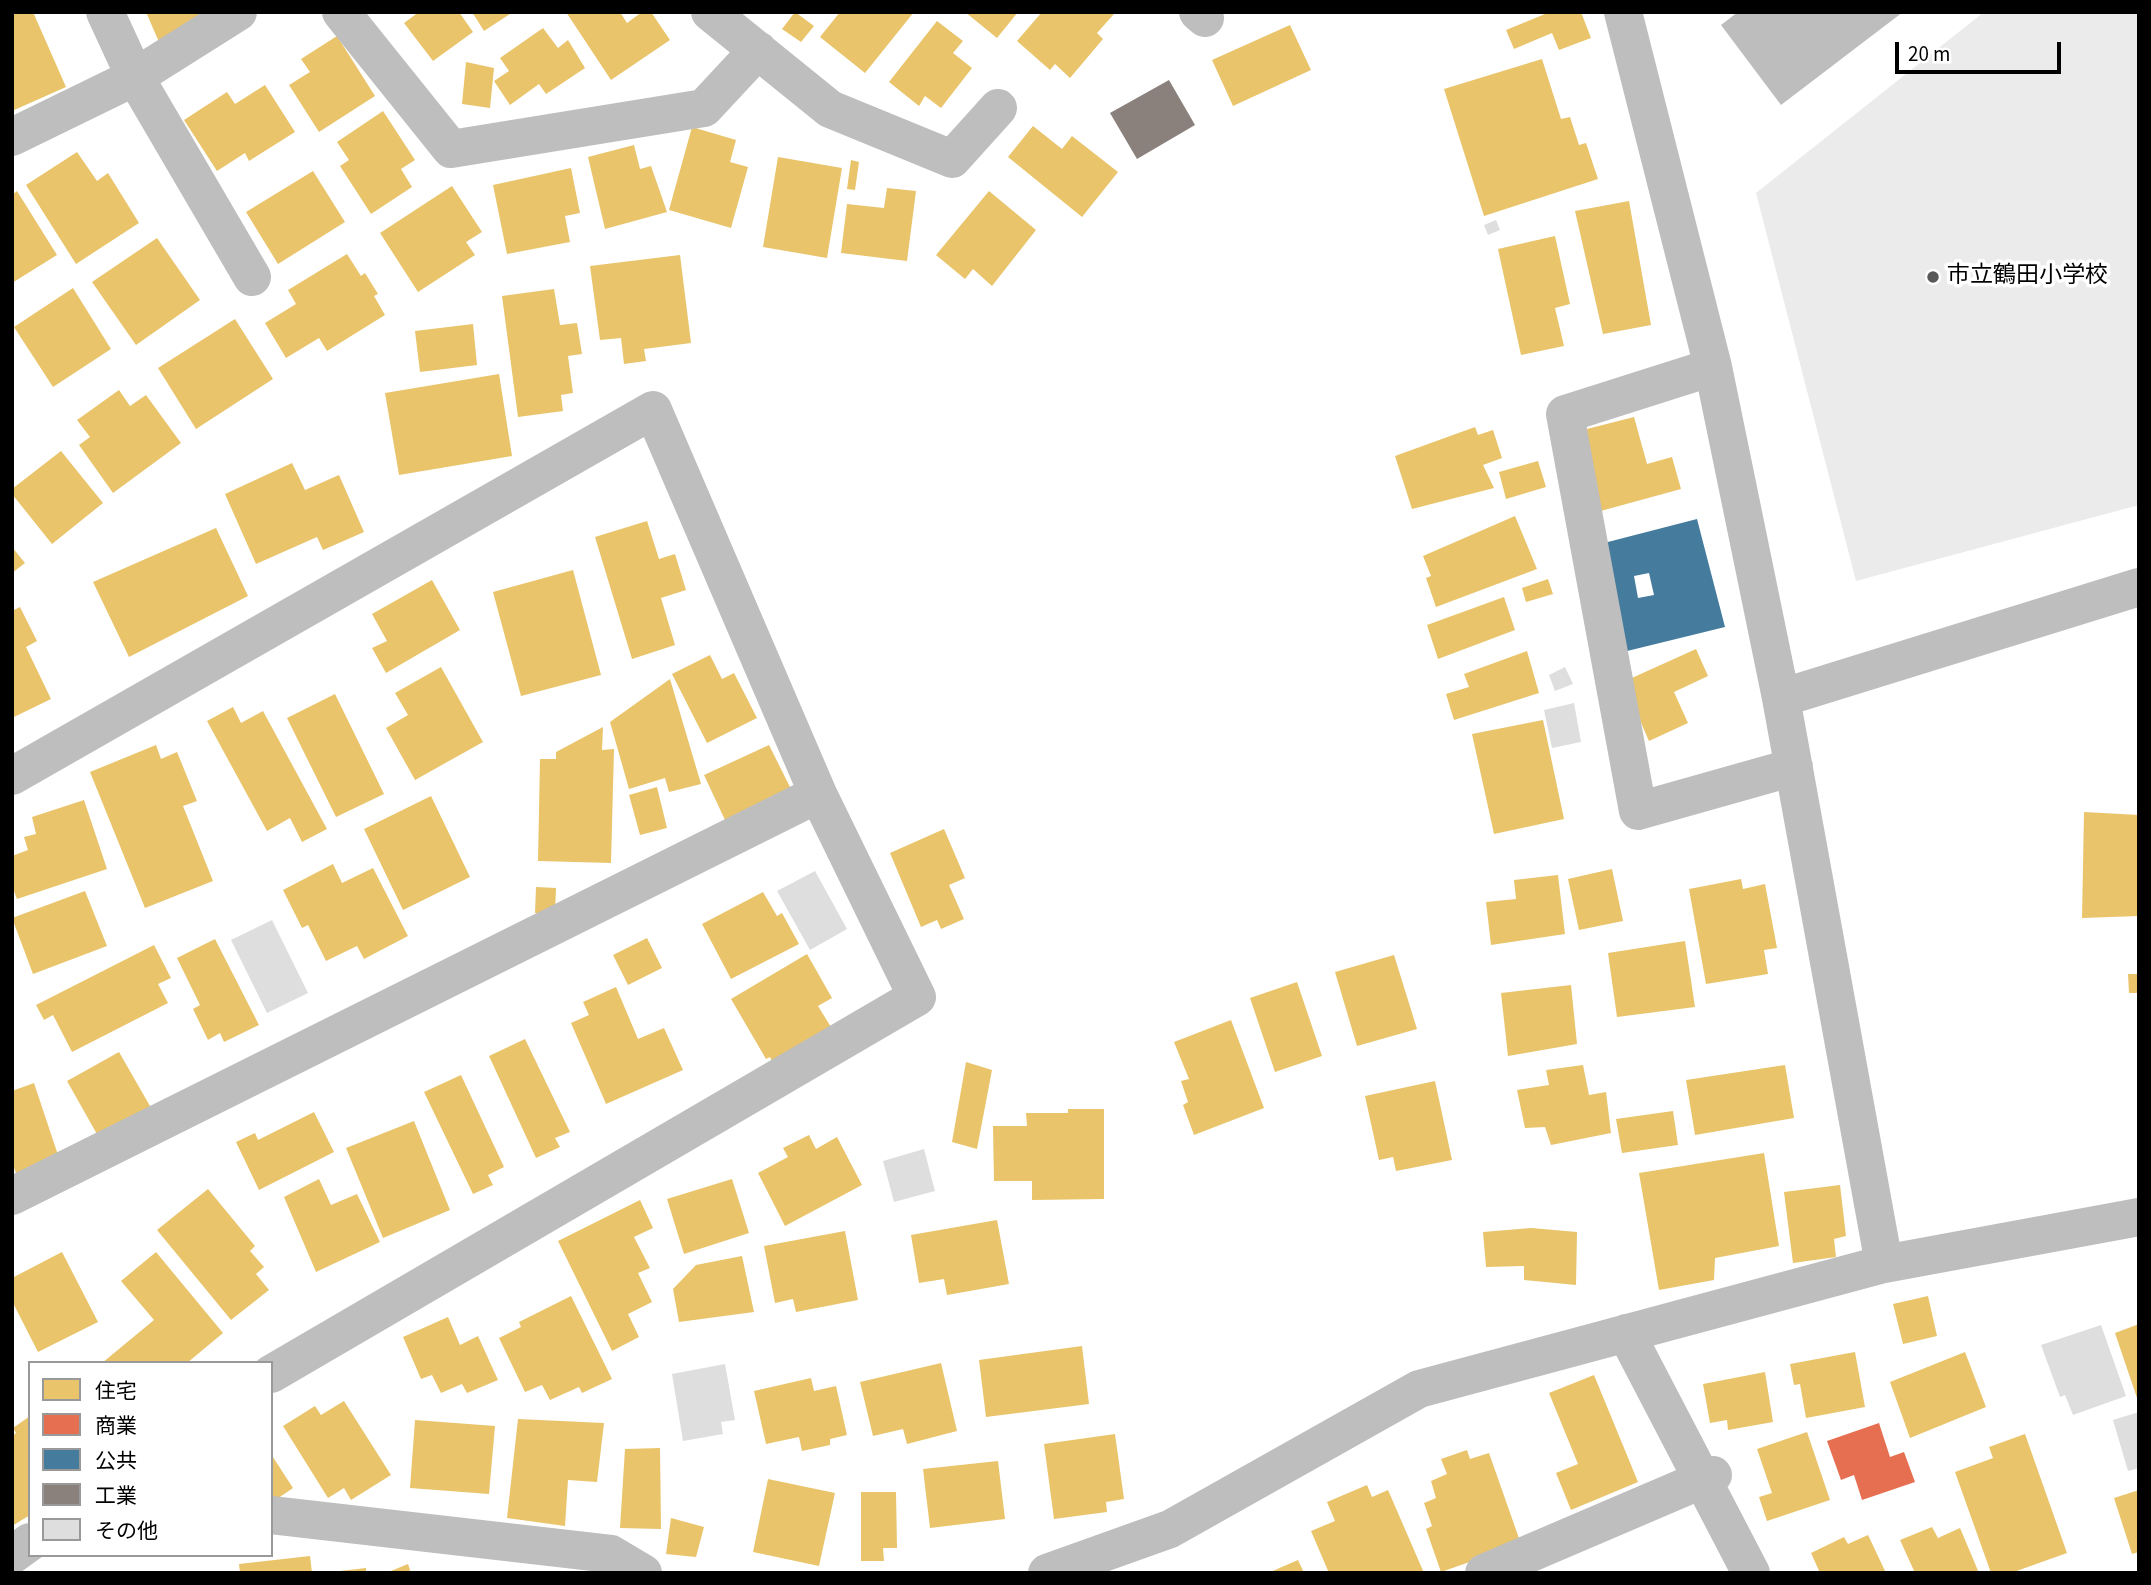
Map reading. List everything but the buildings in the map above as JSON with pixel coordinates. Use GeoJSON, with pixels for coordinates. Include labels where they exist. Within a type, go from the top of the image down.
{"type":"FeatureCollection","features":[{"type":"Feature","properties":{"kind":"street"},"geometry":{"type":"LineString","coordinates":[[105,12],[135,77],[252,277]]}},
{"type":"Feature","properties":{"kind":"street"},"geometry":{"type":"LineString","coordinates":[[12,137],[135,77],[238,12]]}},
{"type":"Feature","properties":{"kind":"street"},"geometry":{"type":"LineString","coordinates":[[341,12],[451,149],[704,108],[758,50]]}},
{"type":"Feature","properties":{"kind":"street"},"geometry":{"type":"LineString","coordinates":[[710,12],[830,108],[952,159],[998,108]]}},
{"type":"Feature","properties":{"kind":"street"},"geometry":{"type":"LineString","coordinates":[[1623,12],[1713,367],[1781,698],[1884,1264]]}},
{"type":"Feature","properties":{"kind":"street"},"geometry":{"type":"LineString","coordinates":[[1713,367],[1565,414],[1637,811],[1794,767]]}},
{"type":"Feature","properties":{"kind":"street"},"geometry":{"type":"LineString","coordinates":[[12,776],[653,410],[818,794],[917,997],[273,1373]]}},
{"type":"Feature","properties":{"kind":"street"},"geometry":{"type":"LineString","coordinates":[[1781,698],[2139,587]]}},
{"type":"Feature","properties":{"kind":"street"},"geometry":{"type":"LineString","coordinates":[[12,1196],[818,794]]}},
{"type":"Feature","properties":{"kind":"street"},"geometry":{"type":"LineString","coordinates":[[1047,1573],[1170,1529],[1419,1389],[1884,1264],[2139,1217]]}},
{"type":"Feature","properties":{"kind":"street"},"geometry":{"type":"LineString","coordinates":[[1626,1333],[1709,1478],[1751,1573]]}},
{"type":"Feature","properties":{"kind":"street"},"geometry":{"type":"LineString","coordinates":[[1484,1573],[1709,1478]]}},
{"type":"Feature","properties":{"kind":"street"},"geometry":{"type":"LineString","coordinates":[[273,1515],[611,1554],[643,1573]]}},
{"type":"Feature","properties":{"kind":"street"},"geometry":{"type":"LineString","coordinates":[[12,1555],[28,1543]]}},
{"type":"Feature","properties":{"kind":"shaded area"},"geometry":{"type":"Polygon","coordinates":[[[1738,12],[1903,12],[1781,105],[1721,25],[1738,12]]]}},
{"type":"Feature","properties":{"kind":"shaded area","name":"市立鶴田小学校"},"geometry":{"type":"Polygon","coordinates":[[[1984,12],[2139,12],[2139,505],[1856,581],[1756,193],[1984,12]]]}},
{"type":"Feature","properties":{"kind":"place","name":"市立鶴田小学校"},"geometry":{"type":"Point","coordinates":[1933,277]}}]}
